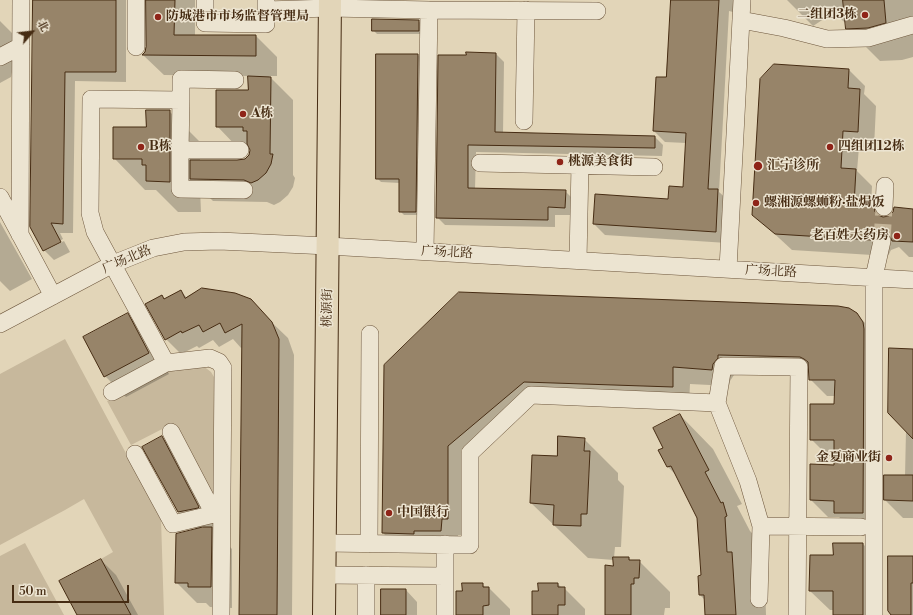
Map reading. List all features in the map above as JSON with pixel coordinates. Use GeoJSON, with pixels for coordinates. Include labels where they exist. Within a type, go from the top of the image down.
{"type":"FeatureCollection","features":[{"type":"Feature","properties":{"kind":"main road","name":"桃源街"},"geometry":{"type":"LineString","coordinates":[[324,615],[330,4]]}},
{"type":"Feature","properties":{"kind":"street"},"geometry":{"type":"LineString","coordinates":[[20,234],[21,0]]}},
{"type":"Feature","properties":{"kind":"street"},"geometry":{"type":"LineString","coordinates":[[136,0],[136,47]]}},
{"type":"Feature","properties":{"kind":"street"},"geometry":{"type":"LineString","coordinates":[[205,0],[205,23],[266,24],[266,5],[330,4],[429,10],[597,11]]}},
{"type":"Feature","properties":{"kind":"street"},"geometry":{"type":"LineString","coordinates":[[728,269],[742,0]]}},
{"type":"Feature","properties":{"kind":"street"},"geometry":{"type":"LineString","coordinates":[[425,251],[429,10]]}},
{"type":"Feature","properties":{"kind":"street"},"geometry":{"type":"LineString","coordinates":[[524,121],[526,10]]}},
{"type":"Feature","properties":{"kind":"street"},"geometry":{"type":"LineString","coordinates":[[741,20],[784,28],[827,39],[868,38],[913,25]]}},
{"type":"Feature","properties":{"kind":"street"},"geometry":{"type":"LineString","coordinates":[[0,57],[21,46]]}},
{"type":"Feature","properties":{"kind":"street"},"geometry":{"type":"LineString","coordinates":[[235,80],[181,79],[180,190],[244,190]]}},
{"type":"Feature","properties":{"kind":"street"},"geometry":{"type":"LineString","coordinates":[[166,363],[95,232],[90,213],[91,99],[181,100]]}},
{"type":"Feature","properties":{"kind":"street"},"geometry":{"type":"LineString","coordinates":[[180,150],[240,150]]}},
{"type":"Feature","properties":{"kind":"street"},"geometry":{"type":"LineString","coordinates":[[480,163],[654,168]]}},
{"type":"Feature","properties":{"kind":"street"},"geometry":{"type":"LineString","coordinates":[[578,260],[580,166]]}},
{"type":"Feature","properties":{"kind":"street"},"geometry":{"type":"LineString","coordinates":[[884,207],[885,186]]}},
{"type":"Feature","properties":{"kind":"street"},"geometry":{"type":"LineString","coordinates":[[0,197],[53,296]]}},
{"type":"Feature","properties":{"kind":"street","name":"广场北路"},"geometry":{"type":"LineString","coordinates":[[0,324],[113,264],[153,248],[184,242],[219,241],[425,251],[913,280]]}},
{"type":"Feature","properties":{"kind":"street"},"geometry":{"type":"LineString","coordinates":[[874,615],[874,278],[882,241]]}},
{"type":"Feature","properties":{"kind":"street"},"geometry":{"type":"LineString","coordinates":[[369,544],[370,334]]}},
{"type":"Feature","properties":{"kind":"street"},"geometry":{"type":"LineString","coordinates":[[112,392],[166,363],[210,358],[219,362],[223,368],[218,514],[221,615]]}},
{"type":"Feature","properties":{"kind":"street"},"geometry":{"type":"LineString","coordinates":[[759,599],[761,526],[748,480],[717,403],[723,366],[799,367],[797,615]]}},
{"type":"Feature","properties":{"kind":"street"},"geometry":{"type":"LineString","coordinates":[[325,543],[470,544],[470,452],[531,395],[717,403]]}},
{"type":"Feature","properties":{"kind":"street"},"geometry":{"type":"LineString","coordinates":[[171,432],[218,514]]}},
{"type":"Feature","properties":{"kind":"street"},"geometry":{"type":"LineString","coordinates":[[134,454],[173,524],[218,514]]}},
{"type":"Feature","properties":{"kind":"street"},"geometry":{"type":"LineString","coordinates":[[761,526],[861,527]]}},
{"type":"Feature","properties":{"kind":"street"},"geometry":{"type":"LineString","coordinates":[[444,615],[445,544]]}},
{"type":"Feature","properties":{"kind":"street"},"geometry":{"type":"LineString","coordinates":[[324,574],[445,576]]}},
{"type":"Feature","properties":{"kind":"street"},"geometry":{"type":"LineString","coordinates":[[366,575],[366,615]]}},
{"type":"Feature","properties":{"kind":"shaded area"},"geometry":{"type":"Polygon","coordinates":[[[65,339],[161,519],[164,615],[131,615],[101,559],[113,552],[84,499],[0,545],[0,374],[65,339]]]}},
{"type":"Feature","properties":{"kind":"shaded area"},"geometry":{"type":"Polygon","coordinates":[[[202,365],[211,372],[214,377],[214,494],[207,493],[172,424],[131,445],[107,401],[169,368],[202,365]]]}},
{"type":"Feature","properties":{"kind":"shaded area"},"geometry":{"type":"Polygon","coordinates":[[[25,543],[64,615],[0,615],[0,556],[25,543]]]}},
{"type":"Feature","properties":{"kind":"building"},"geometry":{"type":"Polygon","coordinates":[[[33,0],[116,0],[116,72],[65,72],[63,224],[51,223],[61,242],[43,251],[30,227],[33,0]]]}},
{"type":"Feature","properties":{"kind":"building","name":"防城港市市场监督管理局"},"geometry":{"type":"Polygon","coordinates":[[[146,0],[175,0],[174,35],[256,35],[256,56],[142,55],[145,52],[146,47],[146,0]]]}},
{"type":"Feature","properties":{"kind":"building"},"geometry":{"type":"Polygon","coordinates":[[[671,0],[719,0],[708,189],[718,189],[716,232],[593,224],[595,194],[668,199],[669,186],[683,187],[686,133],[653,131],[656,77],[666,77],[671,0]]]}},
{"type":"Feature","properties":{"kind":"building","name":"二组团3栋"},"geometry":{"type":"Polygon","coordinates":[[[843,0],[884,0],[886,23],[868,28],[846,29],[843,0]]]}},
{"type":"Feature","properties":{"kind":"building"},"geometry":{"type":"Polygon","coordinates":[[[372,19],[419,20],[419,31],[372,31],[372,19]]]}},
{"type":"Feature","properties":{"kind":"building"},"geometry":{"type":"Polygon","coordinates":[[[466,52],[496,53],[495,132],[655,136],[655,148],[468,145],[468,188],[566,190],[565,208],[548,207],[548,220],[436,218],[438,55],[466,55],[466,52]]]}},
{"type":"Feature","properties":{"kind":"building"},"geometry":{"type":"Polygon","coordinates":[[[376,54],[418,54],[416,212],[399,212],[399,179],[376,179],[376,54]]]}},
{"type":"Feature","properties":{"kind":"building"},"geometry":{"type":"Polygon","coordinates":[[[774,64],[849,69],[848,88],[860,89],[858,132],[843,131],[841,168],[856,169],[854,205],[874,206],[875,212],[883,217],[889,216],[893,212],[894,207],[913,209],[913,242],[892,241],[889,234],[884,231],[879,231],[875,234],[872,240],[775,234],[752,215],[760,79],[774,64]]]}},
{"type":"Feature","properties":{"kind":"building"},"geometry":{"type":"Polygon","coordinates":[[[248,76],[271,77],[270,154],[273,154],[271,164],[266,173],[258,180],[251,183],[244,180],[190,179],[190,160],[237,160],[245,159],[249,155],[250,150],[247,144],[247,131],[243,131],[243,127],[216,127],[216,90],[248,90],[248,76]]]}},
{"type":"Feature","properties":{"kind":"building","name":"B栋"},"geometry":{"type":"Polygon","coordinates":[[[146,110],[170,110],[170,182],[146,181],[146,165],[142,165],[142,159],[113,159],[113,127],[146,127],[146,110]]]}},
{"type":"Feature","properties":{"kind":"building"},"geometry":{"type":"Polygon","coordinates":[[[202,288],[235,293],[251,299],[272,322],[279,339],[277,615],[239,615],[242,324],[225,333],[220,323],[203,332],[199,325],[182,333],[181,331],[165,340],[145,304],[162,295],[164,299],[181,290],[185,298],[202,288]]]}},
{"type":"Feature","properties":{"kind":"building"},"geometry":{"type":"Polygon","coordinates":[[[459,292],[838,306],[849,308],[857,313],[863,322],[864,329],[863,513],[834,513],[834,501],[810,500],[810,464],[834,465],[834,440],[810,440],[810,404],[834,404],[835,380],[809,380],[808,362],[800,357],[718,355],[718,358],[713,364],[712,370],[673,367],[673,387],[524,382],[448,446],[448,519],[442,519],[441,531],[414,531],[414,534],[382,533],[384,365],[459,292]]]}},
{"type":"Feature","properties":{"kind":"building"},"geometry":{"type":"Polygon","coordinates":[[[128,313],[149,353],[104,377],[83,337],[128,313]]]}},
{"type":"Feature","properties":{"kind":"building"},"geometry":{"type":"Polygon","coordinates":[[[889,348],[913,349],[913,439],[888,413],[889,348]]]}},
{"type":"Feature","properties":{"kind":"building"},"geometry":{"type":"Polygon","coordinates":[[[680,414],[709,470],[705,472],[721,503],[723,502],[727,516],[725,517],[727,552],[732,552],[736,615],[705,615],[704,595],[699,595],[698,576],[701,575],[697,518],[671,466],[667,467],[658,450],[663,448],[653,428],[680,414]]]}},
{"type":"Feature","properties":{"kind":"building"},"geometry":{"type":"Polygon","coordinates":[[[162,436],[199,507],[198,508],[178,512],[142,447],[162,436]]]}},
{"type":"Feature","properties":{"kind":"building"},"geometry":{"type":"Polygon","coordinates":[[[558,436],[585,438],[584,451],[590,451],[587,514],[581,514],[581,526],[553,525],[554,505],[530,503],[532,455],[557,456],[558,436]]]}},
{"type":"Feature","properties":{"kind":"building"},"geometry":{"type":"Polygon","coordinates":[[[884,475],[913,475],[913,501],[884,500],[884,475]]]}},
{"type":"Feature","properties":{"kind":"building"},"geometry":{"type":"Polygon","coordinates":[[[203,527],[212,527],[211,587],[188,587],[188,583],[175,583],[176,534],[203,527]]]}},
{"type":"Feature","properties":{"kind":"building"},"geometry":{"type":"Polygon","coordinates":[[[833,543],[863,543],[863,615],[833,615],[833,591],[809,591],[810,555],[833,555],[833,543]]]}},
{"type":"Feature","properties":{"kind":"building"},"geometry":{"type":"Polygon","coordinates":[[[888,556],[913,556],[911,615],[891,615],[888,611],[888,556]]]}},
{"type":"Feature","properties":{"kind":"building"},"geometry":{"type":"Polygon","coordinates":[[[613,557],[629,557],[629,560],[640,560],[639,578],[634,578],[634,584],[631,584],[631,615],[605,615],[605,565],[613,566],[613,557]]]}},
{"type":"Feature","properties":{"kind":"building"},"geometry":{"type":"Polygon","coordinates":[[[101,559],[131,615],[77,615],[59,581],[101,559]]]}},
{"type":"Feature","properties":{"kind":"building"},"geometry":{"type":"Polygon","coordinates":[[[462,583],[483,583],[483,587],[489,587],[489,605],[483,606],[483,615],[456,615],[456,591],[462,591],[462,583]]]}},
{"type":"Feature","properties":{"kind":"building"},"geometry":{"type":"Polygon","coordinates":[[[538,583],[558,583],[558,587],[565,587],[565,605],[558,605],[558,615],[532,615],[532,591],[538,591],[538,583]]]}},
{"type":"Feature","properties":{"kind":"building"},"geometry":{"type":"Polygon","coordinates":[[[381,589],[406,589],[406,615],[381,615],[381,589]]]}},
{"type":"Feature","properties":{"kind":"tunnel"},"geometry":{"type":"LineString","coordinates":[[882,241],[884,207]]}},
{"type":"Feature","properties":{"kind":"place","name":"二组团3栋"},"geometry":{"type":"Point","coordinates":[865,15]}},
{"type":"Feature","properties":{"kind":"place","name":"防城港市市场监督管理局"},"geometry":{"type":"Point","coordinates":[158,17]}},
{"type":"Feature","properties":{"kind":"place","name":"A栋"},"geometry":{"type":"Point","coordinates":[243,114]}},
{"type":"Feature","properties":{"kind":"place","name":"B栋"},"geometry":{"type":"Point","coordinates":[141,147]}},
{"type":"Feature","properties":{"kind":"place","name":"四组团12栋"},"geometry":{"type":"Point","coordinates":[830,147]}},
{"type":"Feature","properties":{"kind":"place","name":"桃源美食街"},"geometry":{"type":"Point","coordinates":[560,162]}},
{"type":"Feature","properties":{"kind":"place","name":"汇宁诊所"},"geometry":{"type":"Point","coordinates":[758,166]}},
{"type":"Feature","properties":{"kind":"place","name":"螺湘源螺蛳粉·盐焗饭"},"geometry":{"type":"Point","coordinates":[756,203]}},
{"type":"Feature","properties":{"kind":"place","name":"老百姓大药房"},"geometry":{"type":"Point","coordinates":[897,236]}},
{"type":"Feature","properties":{"kind":"place","name":"金夏商业街"},"geometry":{"type":"Point","coordinates":[889,458]}},
{"type":"Feature","properties":{"kind":"place","name":"中国银行"},"geometry":{"type":"Point","coordinates":[389,513]}}]}
